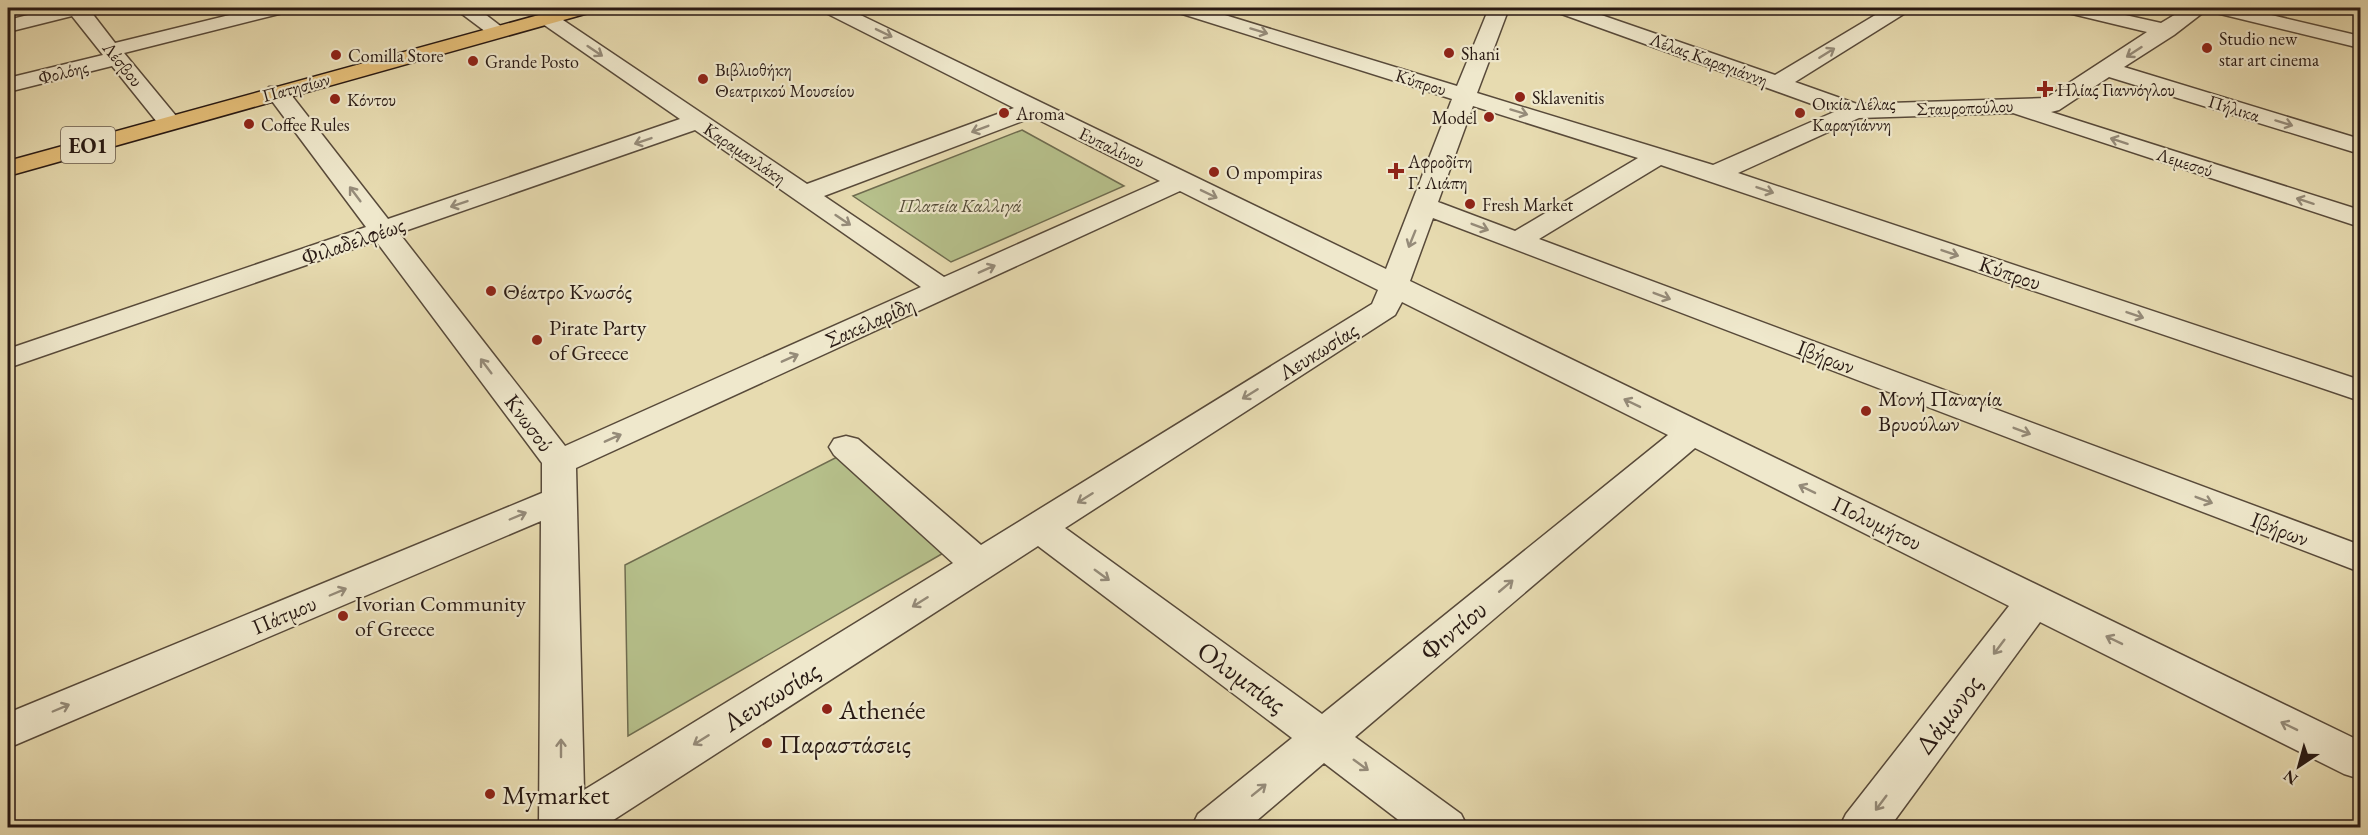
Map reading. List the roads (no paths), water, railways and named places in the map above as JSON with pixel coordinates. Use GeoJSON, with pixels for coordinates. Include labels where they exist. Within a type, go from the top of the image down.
{"type":"FeatureCollection","features":[{"type":"Feature","properties":{"kind":"main road","name":"Πατησίων"},"geometry":{"type":"LineString","coordinates":[[8,169],[169,122],[585,8]]}},
{"type":"Feature","properties":{"kind":"street","name":"Λέσβου"},"geometry":{"type":"LineString","coordinates":[[76,8],[169,122]]}},
{"type":"Feature","properties":{"kind":"street"},"geometry":{"type":"LineString","coordinates":[[8,26],[76,8]]}},
{"type":"Feature","properties":{"kind":"street","name":"Φολόης"},"geometry":{"type":"LineString","coordinates":[[8,85],[280,8]]}},
{"type":"Feature","properties":{"kind":"street"},"geometry":{"type":"LineString","coordinates":[[464,8],[497,31]]}},
{"type":"Feature","properties":{"kind":"street","name":"Ευπαλίνου"},"geometry":{"type":"LineString","coordinates":[[831,8],[1394,286]]}},
{"type":"Feature","properties":{"kind":"street","name":"Κύπρου"},"geometry":{"type":"LineString","coordinates":[[1183,8],[1715,174],[2361,391]]}},
{"type":"Feature","properties":{"kind":"street","name":"Λευκωσίας"},"geometry":{"type":"LineString","coordinates":[[562,828],[1385,309],[1425,206],[1463,95],[1499,8]]}},
{"type":"Feature","properties":{"kind":"street","name":"Λέλας Καραγιάννη"},"geometry":{"type":"LineString","coordinates":[[1563,8],[1855,111]]}},
{"type":"Feature","properties":{"kind":"street"},"geometry":{"type":"LineString","coordinates":[[1593,18],[1613,8]]}},
{"type":"Feature","properties":{"kind":"street"},"geometry":{"type":"LineString","coordinates":[[1778,83],[1900,8]]}},
{"type":"Feature","properties":{"kind":"street"},"geometry":{"type":"LineString","coordinates":[[2071,8],[2167,31]]}},
{"type":"Feature","properties":{"kind":"street","name":"Σταυροπούλου"},"geometry":{"type":"LineString","coordinates":[[1715,174],[1855,111],[2051,105],[2199,8]]}},
{"type":"Feature","properties":{"kind":"street"},"geometry":{"type":"LineString","coordinates":[[2219,8],[2361,42]]}},
{"type":"Feature","properties":{"kind":"street","name":"Καραμανλάκη"},"geometry":{"type":"LineString","coordinates":[[547,18],[943,289]]}},
{"type":"Feature","properties":{"kind":"street","name":"Πήλικα"},"geometry":{"type":"LineString","coordinates":[[2108,69],[2361,147]]}},
{"type":"Feature","properties":{"kind":"street","name":"Κνωσού"},"geometry":{"type":"LineString","coordinates":[[277,92],[383,231],[559,481]]}},
{"type":"Feature","properties":{"kind":"street","name":"Λεμεσού"},"geometry":{"type":"LineString","coordinates":[[2009,106],[2361,219]]}},
{"type":"Feature","properties":{"kind":"street"},"geometry":{"type":"LineString","coordinates":[[805,194],[1035,108]]}},
{"type":"Feature","properties":{"kind":"street","name":"Φιλαδελφέως"},"geometry":{"type":"LineString","coordinates":[[8,359],[698,121]]}},
{"type":"Feature","properties":{"kind":"street"},"geometry":{"type":"LineString","coordinates":[[1517,241],[1658,156]]}},
{"type":"Feature","properties":{"kind":"street","name":"Σακελαρίδη"},"geometry":{"type":"LineString","coordinates":[[559,481],[943,289],[1181,181]]}},
{"type":"Feature","properties":{"kind":"street","name":"Ιβήρων"},"geometry":{"type":"LineString","coordinates":[[1425,206],[2361,559]]}},
{"type":"Feature","properties":{"kind":"street","name":"Πολυμήτου"},"geometry":{"type":"LineString","coordinates":[[1394,286],[2361,761]]}},
{"type":"Feature","properties":{"kind":"street","name":"Φιντίου"},"geometry":{"type":"LineString","coordinates":[[1214,828],[1692,433]]}},
{"type":"Feature","properties":{"kind":"street"},"geometry":{"type":"LineString","coordinates":[[846,447],[979,565]]}},
{"type":"Feature","properties":{"kind":"street"},"geometry":{"type":"LineString","coordinates":[[559,481],[562,828]]}},
{"type":"Feature","properties":{"kind":"street","name":"Πάτμου"},"geometry":{"type":"LineString","coordinates":[[8,731],[559,481]]}},
{"type":"Feature","properties":{"kind":"street","name":"Ολυμπίας"},"geometry":{"type":"LineString","coordinates":[[1038,527],[1445,828]]}},
{"type":"Feature","properties":{"kind":"street","name":"Δάμωνος"},"geometry":{"type":"LineString","coordinates":[[1862,828],[2034,601]]}},
{"type":"Feature","properties":{"kind":"place","name":"Studio new star art cinema"},"geometry":{"type":"Point","coordinates":[2207,48]}},
{"type":"Feature","properties":{"kind":"place","name":"Shani"},"geometry":{"type":"Point","coordinates":[1449,53]}},
{"type":"Feature","properties":{"kind":"place","name":"Comilla Store"},"geometry":{"type":"Point","coordinates":[336,55]}},
{"type":"Feature","properties":{"kind":"place","name":"Grande Posto"},"geometry":{"type":"Point","coordinates":[473,61]}},
{"type":"Feature","properties":{"kind":"place","name":"Βιβλιοθήκη Θεατρικού Μουσείου"},"geometry":{"type":"Point","coordinates":[703,79]}},
{"type":"Feature","properties":{"kind":"place","name":"Ηλίας Γιαννόγλου"},"geometry":{"type":"Point","coordinates":[2045,89]}},
{"type":"Feature","properties":{"kind":"place","name":"Sklavenitis"},"geometry":{"type":"Point","coordinates":[1520,97]}},
{"type":"Feature","properties":{"kind":"place","name":"Κόντου"},"geometry":{"type":"Point","coordinates":[335,99]}},
{"type":"Feature","properties":{"kind":"place","name":"Aroma"},"geometry":{"type":"Point","coordinates":[1004,113]}},
{"type":"Feature","properties":{"kind":"place","name":"Οικία Λέλας Καραγιάννη"},"geometry":{"type":"Point","coordinates":[1800,113]}},
{"type":"Feature","properties":{"kind":"place","name":"Model"},"geometry":{"type":"Point","coordinates":[1489,117]}},
{"type":"Feature","properties":{"kind":"place","name":"Coffee Rules"},"geometry":{"type":"Point","coordinates":[249,124]}},
{"type":"Feature","properties":{"kind":"place","name":"Αφροδίτη Γ. Λιάπη"},"geometry":{"type":"Point","coordinates":[1396,171]}},
{"type":"Feature","properties":{"kind":"place","name":"O mpompiras"},"geometry":{"type":"Point","coordinates":[1214,172]}},
{"type":"Feature","properties":{"kind":"place","name":"Fresh Market"},"geometry":{"type":"Point","coordinates":[1470,204]}},
{"type":"Feature","properties":{"kind":"place","name":"Θέατρο Κνωσός"},"geometry":{"type":"Point","coordinates":[491,291]}},
{"type":"Feature","properties":{"kind":"place","name":"Pirate Party of Greece"},"geometry":{"type":"Point","coordinates":[537,340]}},
{"type":"Feature","properties":{"kind":"place","name":"Μονή Παναγία Βρυούλων"},"geometry":{"type":"Point","coordinates":[1866,411]}},
{"type":"Feature","properties":{"kind":"place","name":"Ivorian Community of Greece"},"geometry":{"type":"Point","coordinates":[343,616]}},
{"type":"Feature","properties":{"kind":"place","name":"Athenée"},"geometry":{"type":"Point","coordinates":[827,709]}},
{"type":"Feature","properties":{"kind":"place","name":"Παραστάσεις"},"geometry":{"type":"Point","coordinates":[767,743]}},
{"type":"Feature","properties":{"kind":"place","name":"Mymarket"},"geometry":{"type":"Point","coordinates":[490,794]}},
{"type":"Feature","properties":{"kind":"park label","name":"Πλατεία Καλλιγά"},"geometry":{"type":"Point","coordinates":[960,205]}}]}
